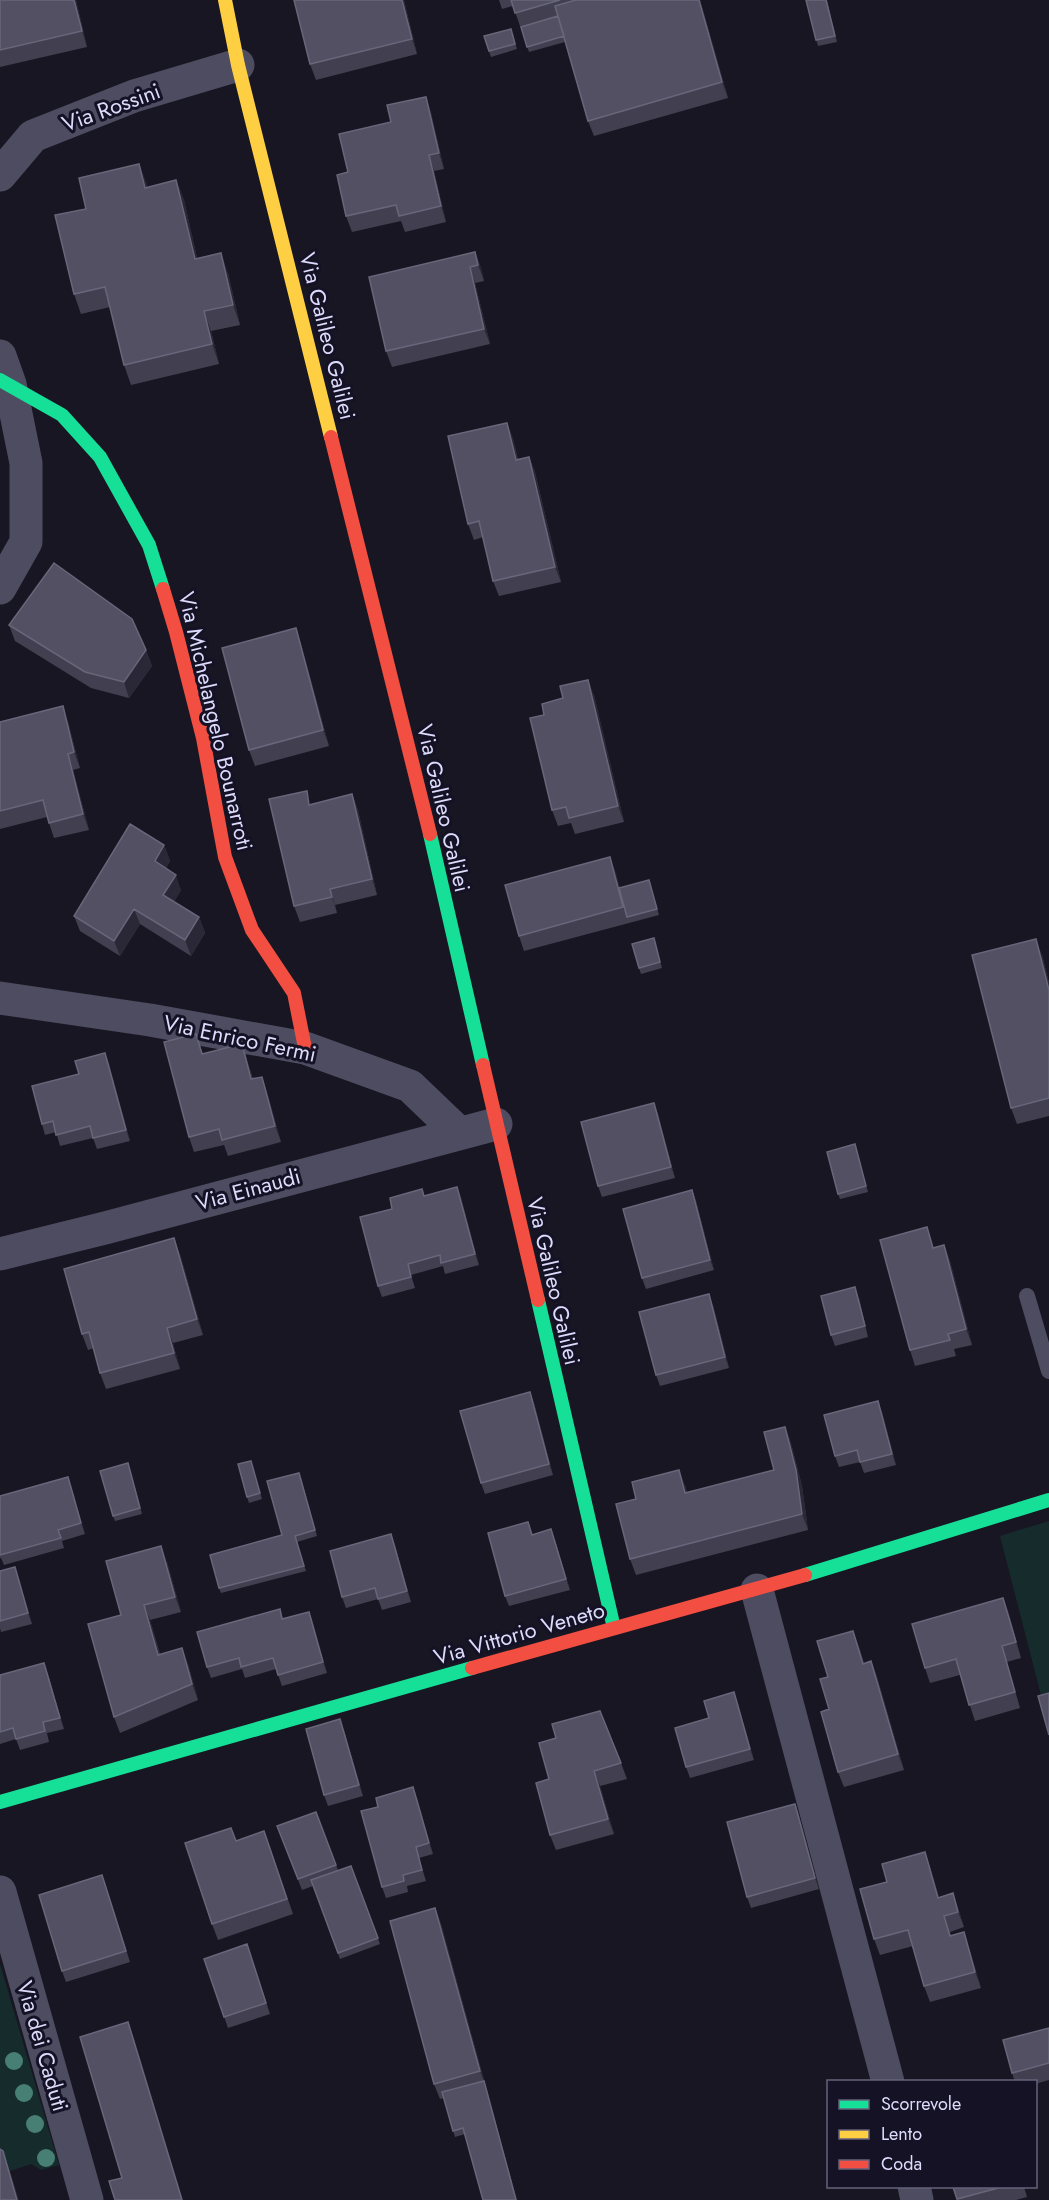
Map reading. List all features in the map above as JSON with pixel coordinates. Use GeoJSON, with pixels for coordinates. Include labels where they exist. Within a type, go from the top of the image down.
{"type":"FeatureCollection","features":[{"type":"Feature","properties":{"kind":"street","name":"Via Galileo Galilei"},"geometry":{"type":"LineString","coordinates":[[225,0],[238,65],[420,792],[614,1628]]}},
{"type":"Feature","properties":{"kind":"street","name":"Via Rossini"},"geometry":{"type":"LineString","coordinates":[[0,175],[33,136],[134,96],[238,65]]}},
{"type":"Feature","properties":{"kind":"street"},"geometry":{"type":"LineString","coordinates":[[0,588],[26,542],[26,463],[3,373]]}},
{"type":"Feature","properties":{"kind":"street","name":"Via Michelangelo Bounarroti"},"geometry":{"type":"LineString","coordinates":[[3,373],[62,415],[100,457],[149,545],[176,632],[203,738],[225,857],[252,930],[294,993],[305,1048]]}},
{"type":"Feature","properties":{"kind":"street","name":"Via Enrico Fermi"},"geometry":{"type":"LineString","coordinates":[[0,998],[150,1020],[305,1048],[410,1086],[458,1132]]}},
{"type":"Feature","properties":{"kind":"street","name":"Via Einaudi"},"geometry":{"type":"LineString","coordinates":[[0,1254],[105,1228],[458,1132],[496,1124]]}},
{"type":"Feature","properties":{"kind":"street","name":"Via Vittorio Veneto"},"geometry":{"type":"LineString","coordinates":[[0,1802],[614,1628],[757,1590],[1049,1500]]}},
{"type":"Feature","properties":{"kind":"street"},"geometry":{"type":"LineString","coordinates":[[757,1590],[887,2080]]}},
{"type":"Feature","properties":{"kind":"street","name":"Via dei Caduti"},"geometry":{"type":"LineString","coordinates":[[0,1892],[87,2200]]}},
{"type":"Feature","properties":{"kind":"lane"},"geometry":{"type":"LineString","coordinates":[[1027,1296],[1049,1371]]}},
{"type":"Feature","properties":{"kind":"green space"},"geometry":{"type":"Polygon","coordinates":[[[1049,1521],[1049,1726],[1000,1536],[1049,1521]]]}},
{"type":"Feature","properties":{"kind":"green space"},"geometry":{"type":"Polygon","coordinates":[[[0,1964],[59,2165],[41,2170],[31,2164],[10,2171],[0,2165],[0,1964]]]}},
{"type":"Feature","properties":{"kind":"building"},"geometry":{"type":"Polygon","coordinates":[[[0,0],[74,0],[82,31],[0,50],[0,0]]]}},
{"type":"Feature","properties":{"kind":"building"},"geometry":{"type":"Polygon","coordinates":[[[294,0],[402,0],[412,39],[310,64],[294,0]]]}},
{"type":"Feature","properties":{"kind":"building"},"geometry":{"type":"Polygon","coordinates":[[[511,0],[560,0],[515,13],[511,0]]]}},
{"type":"Feature","properties":{"kind":"building"},"geometry":{"type":"Polygon","coordinates":[[[576,0],[699,0],[722,82],[588,121],[555,6],[576,0]]]}},
{"type":"Feature","properties":{"kind":"building"},"geometry":{"type":"Polygon","coordinates":[[[806,0],[826,0],[835,36],[816,40],[806,0]]]}},
{"type":"Feature","properties":{"kind":"building"},"geometry":{"type":"Polygon","coordinates":[[[558,16],[564,36],[527,47],[521,27],[558,16]]]}},
{"type":"Feature","properties":{"kind":"building"},"geometry":{"type":"Polygon","coordinates":[[[511,29],[515,44],[489,51],[484,36],[511,29]]]}},
{"type":"Feature","properties":{"kind":"building"},"geometry":{"type":"Polygon","coordinates":[[[426,97],[439,153],[429,155],[441,206],[399,216],[396,205],[346,216],[337,175],[348,172],[339,134],[391,122],[387,105],[426,97]]]}},
{"type":"Feature","properties":{"kind":"building"},"geometry":{"type":"Polygon","coordinates":[[[139,164],[145,188],[176,180],[195,259],[221,253],[233,305],[204,311],[212,344],[124,365],[105,287],[74,294],[55,215],[86,209],[79,178],[139,164]]]}},
{"type":"Feature","properties":{"kind":"building"},"geometry":{"type":"Polygon","coordinates":[[[475,252],[478,265],[470,267],[484,329],[386,351],[369,277],[475,252]]]}},
{"type":"Feature","properties":{"kind":"building"},"geometry":{"type":"Polygon","coordinates":[[[507,423],[516,460],[529,457],[555,567],[493,581],[479,521],[468,524],[448,436],[507,423]]]}},
{"type":"Feature","properties":{"kind":"building"},"geometry":{"type":"Polygon","coordinates":[[[54,563],[132,619],[146,650],[124,682],[85,672],[9,625],[54,563]]]}},
{"type":"Feature","properties":{"kind":"building"},"geometry":{"type":"Polygon","coordinates":[[[296,628],[323,730],[249,750],[222,648],[296,628]]]}},
{"type":"Feature","properties":{"kind":"building"},"geometry":{"type":"Polygon","coordinates":[[[588,680],[618,806],[569,818],[566,807],[552,810],[530,718],[544,715],[542,704],[563,698],[560,686],[588,680]]]}},
{"type":"Feature","properties":{"kind":"building"},"geometry":{"type":"Polygon","coordinates":[[[63,706],[74,752],[68,754],[83,814],[49,823],[43,800],[0,811],[0,722],[63,706]]]}},
{"type":"Feature","properties":{"kind":"building"},"geometry":{"type":"Polygon","coordinates":[[[307,791],[309,805],[352,794],[372,879],[330,889],[332,897],[294,906],[269,799],[307,791]]]}},
{"type":"Feature","properties":{"kind":"building"},"geometry":{"type":"Polygon","coordinates":[[[130,824],[164,845],[155,861],[176,875],[163,895],[199,917],[185,940],[134,909],[114,941],[74,916],[130,824]]]}},
{"type":"Feature","properties":{"kind":"building"},"geometry":{"type":"Polygon","coordinates":[[[610,857],[623,907],[519,936],[505,885],[610,857]]]}},
{"type":"Feature","properties":{"kind":"building"},"geometry":{"type":"Polygon","coordinates":[[[649,880],[657,909],[627,917],[619,888],[649,880]]]}},
{"type":"Feature","properties":{"kind":"building"},"geometry":{"type":"Polygon","coordinates":[[[654,938],[660,962],[639,968],[632,944],[654,938]]]}},
{"type":"Feature","properties":{"kind":"building"},"geometry":{"type":"Polygon","coordinates":[[[1036,939],[1049,990],[1049,1098],[1011,1108],[972,955],[1036,939]]]}},
{"type":"Feature","properties":{"kind":"building"},"geometry":{"type":"Polygon","coordinates":[[[196,1034],[202,1054],[242,1044],[251,1079],[262,1077],[275,1126],[222,1140],[219,1129],[189,1137],[164,1042],[196,1034]]]}},
{"type":"Feature","properties":{"kind":"building"},"geometry":{"type":"Polygon","coordinates":[[[105,1053],[126,1130],[93,1138],[90,1126],[56,1135],[53,1121],[42,1124],[32,1086],[79,1074],[75,1061],[105,1053]]]}},
{"type":"Feature","properties":{"kind":"building"},"geometry":{"type":"Polygon","coordinates":[[[654,1103],[671,1167],[598,1186],[581,1122],[654,1103]]]}},
{"type":"Feature","properties":{"kind":"building"},"geometry":{"type":"Polygon","coordinates":[[[855,1144],[866,1186],[838,1194],[827,1152],[855,1144]]]}},
{"type":"Feature","properties":{"kind":"building"},"geometry":{"type":"Polygon","coordinates":[[[457,1187],[475,1254],[441,1263],[440,1255],[408,1264],[411,1277],[378,1286],[360,1217],[392,1209],[390,1198],[422,1189],[424,1196],[457,1187]]]}},
{"type":"Feature","properties":{"kind":"building"},"geometry":{"type":"Polygon","coordinates":[[[692,1190],[710,1260],[642,1278],[623,1209],[692,1190]]]}},
{"type":"Feature","properties":{"kind":"building"},"geometry":{"type":"Polygon","coordinates":[[[927,1227],[933,1248],[944,1245],[966,1329],[948,1334],[950,1340],[910,1350],[880,1240],[927,1227]]]}},
{"type":"Feature","properties":{"kind":"building"},"geometry":{"type":"Polygon","coordinates":[[[174,1238],[197,1319],[167,1328],[174,1353],[100,1373],[89,1332],[82,1334],[64,1269],[174,1238]]]}},
{"type":"Feature","properties":{"kind":"building"},"geometry":{"type":"Polygon","coordinates":[[[855,1287],[865,1326],[831,1335],[821,1296],[855,1287]]]}},
{"type":"Feature","properties":{"kind":"building"},"geometry":{"type":"Polygon","coordinates":[[[709,1294],[725,1357],[656,1375],[639,1312],[709,1294]]]}},
{"type":"Feature","properties":{"kind":"building"},"geometry":{"type":"Polygon","coordinates":[[[530,1392],[549,1464],[481,1483],[460,1411],[530,1392]]]}},
{"type":"Feature","properties":{"kind":"building"},"geometry":{"type":"Polygon","coordinates":[[[878,1401],[892,1454],[860,1462],[857,1450],[835,1456],[824,1415],[878,1401]]]}},
{"type":"Feature","properties":{"kind":"building"},"geometry":{"type":"Polygon","coordinates":[[[785,1427],[796,1470],[802,1514],[630,1559],[616,1504],[636,1499],[632,1482],[679,1470],[685,1493],[774,1470],[764,1432],[785,1427]]]}},
{"type":"Feature","properties":{"kind":"building"},"geometry":{"type":"Polygon","coordinates":[[[251,1461],[260,1493],[247,1497],[238,1464],[251,1461]]]}},
{"type":"Feature","properties":{"kind":"building"},"geometry":{"type":"Polygon","coordinates":[[[128,1463],[140,1508],[113,1516],[100,1471],[128,1463]]]}},
{"type":"Feature","properties":{"kind":"building"},"geometry":{"type":"Polygon","coordinates":[[[299,1473],[315,1530],[295,1536],[304,1566],[219,1588],[210,1555],[282,1535],[267,1481],[299,1473]]]}},
{"type":"Feature","properties":{"kind":"building"},"geometry":{"type":"Polygon","coordinates":[[[68,1477],[81,1523],[58,1530],[61,1538],[0,1555],[0,1496],[68,1477]]]}},
{"type":"Feature","properties":{"kind":"building"},"geometry":{"type":"Polygon","coordinates":[[[528,1522],[532,1535],[551,1529],[566,1579],[505,1596],[488,1533],[528,1522]]]}},
{"type":"Feature","properties":{"kind":"building"},"geometry":{"type":"Polygon","coordinates":[[[391,1534],[407,1591],[378,1599],[375,1588],[342,1597],[330,1551],[391,1534]]]}},
{"type":"Feature","properties":{"kind":"building"},"geometry":{"type":"Polygon","coordinates":[[[161,1546],[175,1597],[144,1605],[158,1655],[182,1648],[192,1684],[114,1717],[88,1624],[121,1615],[106,1561],[161,1546]]]}},
{"type":"Feature","properties":{"kind":"building"},"geometry":{"type":"Polygon","coordinates":[[[15,1567],[28,1613],[0,1621],[0,1571],[15,1567]]]}},
{"type":"Feature","properties":{"kind":"building"},"geometry":{"type":"Polygon","coordinates":[[[1003,1598],[1016,1642],[1002,1646],[1015,1692],[969,1705],[956,1659],[925,1668],[912,1624],[1003,1598]]]}},
{"type":"Feature","properties":{"kind":"building"},"geometry":{"type":"Polygon","coordinates":[[[280,1609],[282,1619],[309,1612],[323,1662],[278,1675],[273,1658],[241,1667],[239,1658],[207,1667],[197,1632],[280,1609]]]}},
{"type":"Feature","properties":{"kind":"building"},"geometry":{"type":"Polygon","coordinates":[[[853,1631],[863,1664],[871,1661],[898,1754],[838,1772],[821,1712],[829,1709],[820,1679],[828,1677],[817,1641],[853,1631]]]}},
{"type":"Feature","properties":{"kind":"building"},"geometry":{"type":"Polygon","coordinates":[[[44,1663],[60,1718],[43,1722],[45,1731],[16,1739],[13,1728],[0,1732],[0,1675],[44,1663]]]}},
{"type":"Feature","properties":{"kind":"building"},"geometry":{"type":"Polygon","coordinates":[[[734,1692],[750,1749],[686,1767],[675,1728],[709,1718],[704,1701],[734,1692]]]}},
{"type":"Feature","properties":{"kind":"building"},"geometry":{"type":"Polygon","coordinates":[[[1049,1693],[1049,1735],[1038,1696],[1049,1693]]]}},
{"type":"Feature","properties":{"kind":"building"},"geometry":{"type":"Polygon","coordinates":[[[600,1711],[621,1763],[594,1771],[608,1819],[550,1835],[536,1783],[549,1779],[539,1743],[556,1738],[552,1724],[600,1711]]]}},
{"type":"Feature","properties":{"kind":"building"},"geometry":{"type":"Polygon","coordinates":[[[340,1719],[359,1785],[324,1795],[306,1729],[340,1719]]]}},
{"type":"Feature","properties":{"kind":"building"},"geometry":{"type":"Polygon","coordinates":[[[413,1787],[429,1843],[416,1847],[422,1870],[403,1875],[404,1881],[382,1887],[361,1811],[378,1807],[376,1798],[413,1787]]]}},
{"type":"Feature","properties":{"kind":"building"},"geometry":{"type":"Polygon","coordinates":[[[795,1804],[815,1878],[747,1897],[727,1822],[795,1804]]]}},
{"type":"Feature","properties":{"kind":"building"},"geometry":{"type":"Polygon","coordinates":[[[316,1812],[336,1865],[298,1879],[277,1826],[316,1812]]]}},
{"type":"Feature","properties":{"kind":"building"},"geometry":{"type":"Polygon","coordinates":[[[231,1828],[236,1841],[264,1831],[287,1899],[212,1924],[185,1843],[231,1828]]]}},
{"type":"Feature","properties":{"kind":"building"},"geometry":{"type":"Polygon","coordinates":[[[925,1852],[938,1898],[953,1893],[958,1912],[944,1916],[950,1936],[964,1932],[975,1972],[924,1986],[908,1930],[874,1939],[860,1889],[887,1882],[882,1864],[925,1852]]]}},
{"type":"Feature","properties":{"kind":"building"},"geometry":{"type":"Polygon","coordinates":[[[351,1866],[378,1938],[338,1953],[311,1880],[351,1866]]]}},
{"type":"Feature","properties":{"kind":"building"},"geometry":{"type":"Polygon","coordinates":[[[102,1875],[126,1951],[62,1971],[39,1895],[102,1875]]]}},
{"type":"Feature","properties":{"kind":"building"},"geometry":{"type":"Polygon","coordinates":[[[435,1908],[480,2071],[434,2084],[390,1921],[435,1908]]]}},
{"type":"Feature","properties":{"kind":"building"},"geometry":{"type":"Polygon","coordinates":[[[247,1944],[266,2003],[224,2017],[204,1959],[247,1944]]]}},
{"type":"Feature","properties":{"kind":"building"},"geometry":{"type":"Polygon","coordinates":[[[128,2022],[182,2200],[115,2200],[109,2181],[122,2178],[80,2037],[128,2022]]]}},
{"type":"Feature","properties":{"kind":"building"},"geometry":{"type":"Polygon","coordinates":[[[1049,2028],[1049,2063],[1012,2073],[1003,2040],[1049,2028]]]}},
{"type":"Feature","properties":{"kind":"building"},"geometry":{"type":"Polygon","coordinates":[[[484,2081],[516,2200],[483,2200],[463,2128],[453,2131],[442,2092],[484,2081]]]}},
{"type":"Feature","properties":{"kind":"building"},"geometry":{"type":"Polygon","coordinates":[[[0,2149],[3,2151],[17,2200],[0,2200],[0,2149]]]}},
{"type":"Feature","properties":{"kind":"building"},"geometry":{"type":"Polygon","coordinates":[[[953,2188],[998,2188],[957,2199],[953,2188]]]}},
{"type":"Feature","properties":{"kind":"traffic: fast"},"geometry":{"type":"LineString","coordinates":[[0,380],[62,415],[100,457],[149,545],[163,589]]}},
{"type":"Feature","properties":{"kind":"traffic: fast"},"geometry":{"type":"LineString","coordinates":[[430,834],[483,1065]]}},
{"type":"Feature","properties":{"kind":"traffic: fast"},"geometry":{"type":"LineString","coordinates":[[538,1300],[614,1628]]}},
{"type":"Feature","properties":{"kind":"traffic: fast"},"geometry":{"type":"LineString","coordinates":[[805,1575],[1049,1500]]}},
{"type":"Feature","properties":{"kind":"traffic: fast"},"geometry":{"type":"LineString","coordinates":[[0,1802],[472,1668]]}},
{"type":"Feature","properties":{"kind":"traffic: slow"},"geometry":{"type":"LineString","coordinates":[[225,0],[238,65],[331,437]]}},
{"type":"Feature","properties":{"kind":"traffic: jam"},"geometry":{"type":"LineString","coordinates":[[331,437],[430,834]]}},
{"type":"Feature","properties":{"kind":"traffic: jam"},"geometry":{"type":"LineString","coordinates":[[163,589],[203,738],[225,857],[252,930],[294,993],[305,1048]]}},
{"type":"Feature","properties":{"kind":"traffic: jam"},"geometry":{"type":"LineString","coordinates":[[483,1065],[538,1300]]}},
{"type":"Feature","properties":{"kind":"traffic: jam"},"geometry":{"type":"LineString","coordinates":[[472,1668],[805,1575]]}}]}
